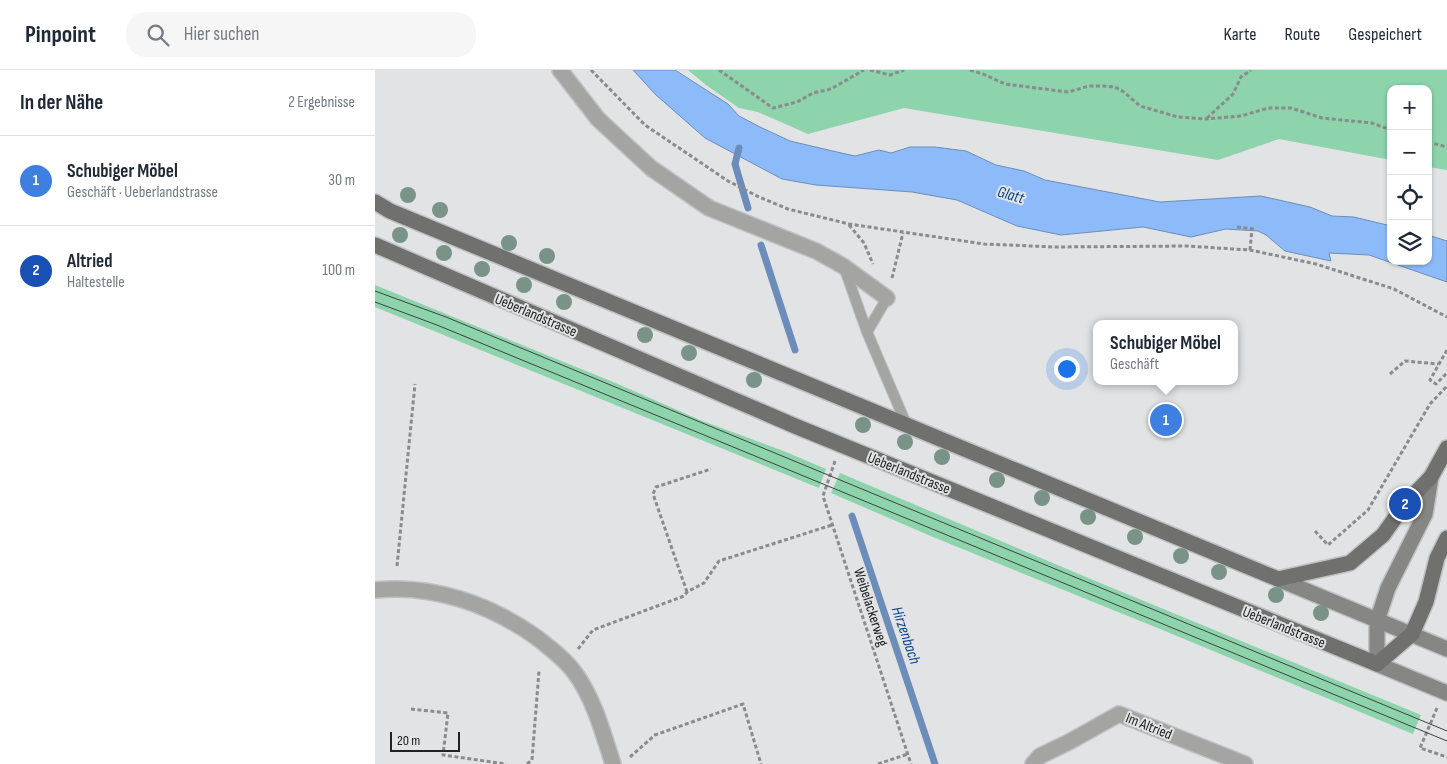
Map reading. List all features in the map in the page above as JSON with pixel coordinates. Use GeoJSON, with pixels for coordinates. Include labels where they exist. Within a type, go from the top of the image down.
{"type":"FeatureCollection","features":[{"type":"Feature","properties":{"kind":"main road"},"geometry":{"type":"LineString","coordinates":[[375,202],[390,211],[1447,649]]}},
{"type":"Feature","properties":{"kind":"main road","name":"Ueberlandstrasse"},"geometry":{"type":"LineString","coordinates":[[375,245],[795,426],[1447,693]]}},
{"type":"Feature","properties":{"kind":"main road"},"geometry":{"type":"LineString","coordinates":[[1277,579],[1349,562],[1383,535],[1405,504],[1431,477],[1447,448]]}},
{"type":"Feature","properties":{"kind":"main road"},"geometry":{"type":"LineString","coordinates":[[1377,664],[1377,621],[1388,588],[1425,514],[1431,477]]}},
{"type":"Feature","properties":{"kind":"main road"},"geometry":{"type":"LineString","coordinates":[[1377,664],[1412,634],[1426,602],[1437,558],[1447,538]]}},
{"type":"Feature","properties":{"kind":"street"},"geometry":{"type":"LineString","coordinates":[[560,70],[598,119],[651,168],[709,208],[815,251],[843,266],[887,298]]}},
{"type":"Feature","properties":{"kind":"street"},"geometry":{"type":"LineString","coordinates":[[375,590],[426,591],[467,600],[497,613],[541,642],[566,662],[576,675],[597,718],[613,764]]}},
{"type":"Feature","properties":{"kind":"street","name":"Im Altried"},"geometry":{"type":"LineString","coordinates":[[1033,764],[1040,756],[1119,714],[1245,764]]}},
{"type":"Feature","properties":{"kind":"lane"},"geometry":{"type":"LineString","coordinates":[[843,266],[867,332],[907,426]]}},
{"type":"Feature","properties":{"kind":"lane"},"geometry":{"type":"LineString","coordinates":[[867,332],[887,298]]}},
{"type":"Feature","properties":{"kind":"path"},"geometry":{"type":"LineString","coordinates":[[591,70],[645,125],[728,182],[788,209],[840,222],[984,244],[1055,247],[1187,246],[1250,250],[1316,264],[1394,289],[1447,317]]}},
{"type":"Feature","properties":{"kind":"path"},"geometry":{"type":"LineString","coordinates":[[719,70],[773,108],[797,102],[813,93],[831,89],[864,70]]}},
{"type":"Feature","properties":{"kind":"path"},"geometry":{"type":"LineString","coordinates":[[870,70],[890,76],[904,70]]}},
{"type":"Feature","properties":{"kind":"path"},"geometry":{"type":"LineString","coordinates":[[970,70],[1005,84],[1068,92],[1089,86],[1115,88],[1124,92],[1140,106],[1178,117],[1206,119],[1241,116],[1267,108],[1291,108],[1322,118],[1372,123],[1387,129]]}},
{"type":"Feature","properties":{"kind":"path"},"geometry":{"type":"LineString","coordinates":[[1206,119],[1233,94],[1241,77],[1251,70]]}},
{"type":"Feature","properties":{"kind":"path"},"geometry":{"type":"LineString","coordinates":[[1432,143],[1447,147]]}},
{"type":"Feature","properties":{"kind":"path"},"geometry":{"type":"LineString","coordinates":[[1237,227],[1253,229],[1250,250]]}},
{"type":"Feature","properties":{"kind":"path"},"geometry":{"type":"LineString","coordinates":[[887,298],[903,233]]}},
{"type":"Feature","properties":{"kind":"path"},"geometry":{"type":"LineString","coordinates":[[1447,350],[1430,380],[1436,384],[1447,373]]}},
{"type":"Feature","properties":{"kind":"path"},"geometry":{"type":"LineString","coordinates":[[1390,374],[1405,361],[1438,364]]}},
{"type":"Feature","properties":{"kind":"path"},"geometry":{"type":"LineString","coordinates":[[397,566],[415,384]]}},
{"type":"Feature","properties":{"kind":"path"},"geometry":{"type":"LineString","coordinates":[[1315,531],[1329,545],[1368,510],[1430,404],[1447,386]]}},
{"type":"Feature","properties":{"kind":"path","name":"Weibelackerweg"},"geometry":{"type":"LineString","coordinates":[[837,458],[823,496],[911,764]]}},
{"type":"Feature","properties":{"kind":"path"},"geometry":{"type":"LineString","coordinates":[[687,592],[653,494],[656,487],[711,469]]}},
{"type":"Feature","properties":{"kind":"path"},"geometry":{"type":"LineString","coordinates":[[578,650],[593,630],[684,596],[687,592],[704,583],[719,561],[832,525]]}},
{"type":"Feature","properties":{"kind":"path"},"geometry":{"type":"LineString","coordinates":[[527,764],[532,760],[539,671]]}},
{"type":"Feature","properties":{"kind":"path"},"geometry":{"type":"LineString","coordinates":[[629,757],[655,735],[743,704],[761,764]]}},
{"type":"Feature","properties":{"kind":"path"},"geometry":{"type":"LineString","coordinates":[[1437,708],[1420,748],[1447,756]]}},
{"type":"Feature","properties":{"kind":"path"},"geometry":{"type":"LineString","coordinates":[[411,709],[448,713],[443,755],[472,762],[506,764]]}},
{"type":"Feature","properties":{"kind":"path"},"geometry":{"type":"LineString","coordinates":[[877,764],[908,754]]}},
{"type":"Feature","properties":{"kind":"green space"},"geometry":{"type":"Polygon","coordinates":[[[688,70],[1447,70],[1447,170],[1432,168],[1432,85],[1387,85],[1387,159],[1279,139],[1218,160],[904,108],[808,134],[758,112],[739,108],[688,70]]]}},
{"type":"Feature","properties":{"kind":"green space"},"geometry":{"type":"Polygon","coordinates":[[[375,285],[618,384],[700,420],[826,469],[819,488],[375,307],[375,285]]]}},
{"type":"Feature","properties":{"kind":"green space"},"geometry":{"type":"Polygon","coordinates":[[[840,473],[1421,715],[1413,734],[933,537],[831,493],[840,473]]]}},
{"type":"Feature","properties":{"kind":"water","name":"Glatt"},"geometry":{"type":"Polygon","coordinates":[[[633,70],[675,70],[728,104],[739,116],[760,127],[790,141],[855,156],[879,150],[891,153],[910,147],[935,147],[966,151],[996,165],[1024,171],[1045,180],[1160,202],[1261,196],[1310,207],[1332,216],[1354,217],[1387,225],[1387,261],[1369,255],[1329,253],[1331,261],[1285,251],[1266,235],[1258,231],[1226,229],[1191,237],[1143,227],[1061,235],[1017,226],[957,200],[912,192],[816,185],[782,179],[705,138],[656,95],[633,70]]]}},
{"type":"Feature","properties":{"kind":"water"},"geometry":{"type":"Polygon","coordinates":[[[1432,236],[1447,241],[1447,282],[1398,265],[1432,265],[1432,236]]]}},
{"type":"Feature","properties":{"kind":"waterway","name":"Hirzenbach"},"geometry":{"type":"LineString","coordinates":[[739,148],[735,164],[748,208]]}},
{"type":"Feature","properties":{"kind":"waterway","name":"Hirzenbach"},"geometry":{"type":"LineString","coordinates":[[761,245],[795,350]]}},
{"type":"Feature","properties":{"kind":"waterway","name":"Hirzenbach"},"geometry":{"type":"LineString","coordinates":[[852,516],[935,764]]}},
{"type":"Feature","properties":{"kind":"tram line"},"geometry":{"type":"LineString","coordinates":[[375,291],[446,317],[1447,731]]}},
{"type":"Feature","properties":{"kind":"tram line"},"geometry":{"type":"LineString","coordinates":[[375,302],[437,325],[1447,741]]}},
{"type":"Feature","properties":{"kind":"place","name":"Schubiger Möbel"},"geometry":{"type":"Point","coordinates":[1166,420]}},
{"type":"Feature","properties":{"kind":"place","name":"Altried"},"geometry":{"type":"Point","coordinates":[1405,504]}}]}
